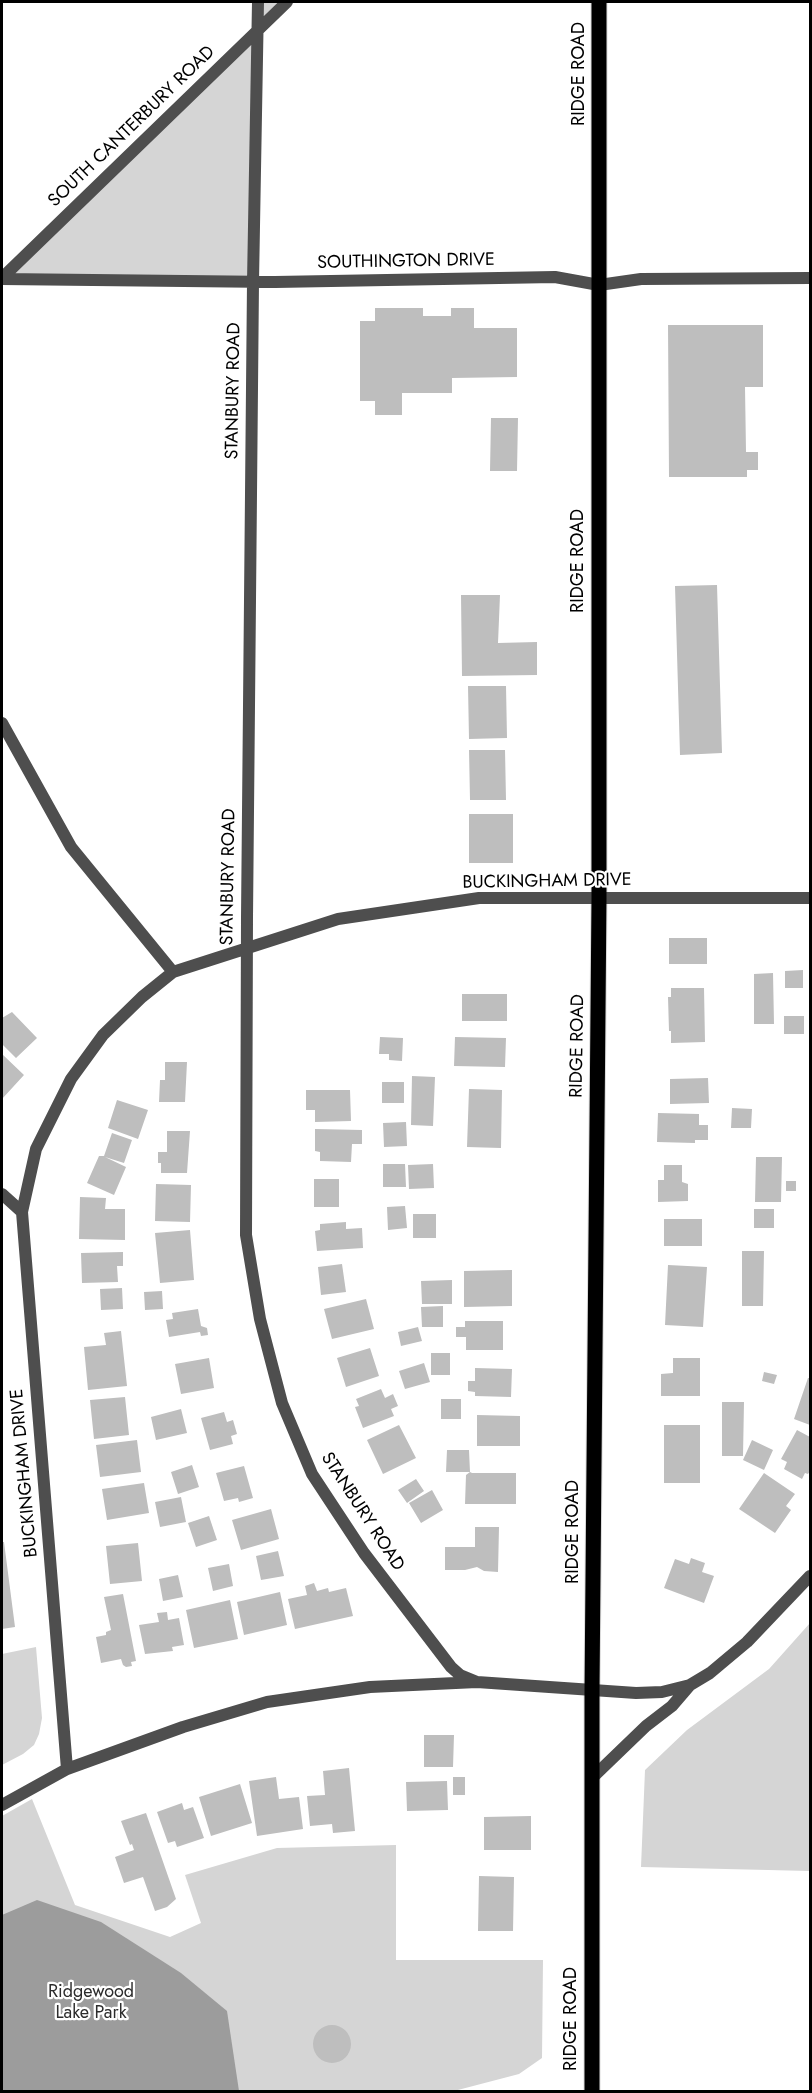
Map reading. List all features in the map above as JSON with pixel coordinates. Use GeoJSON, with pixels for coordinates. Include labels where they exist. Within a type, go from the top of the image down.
{"type":"FeatureCollection","features":[{"type":"Feature","properties":{"kind":"main road","name":"RIDGE ROAD"},"geometry":{"type":"LineString","coordinates":[[592,2091],[591,1779],[599,898],[599,2]]}},
{"type":"Feature","properties":{"kind":"street","name":"STANBURY ROAD"},"geometry":{"type":"LineString","coordinates":[[258,2],[246,949],[246,1235],[260,1319],[282,1403],[312,1474],[364,1553],[451,1667],[460,1675],[477,1683]]}},
{"type":"Feature","properties":{"kind":"street","name":"SOUTH CANTERBURY ROAD"},"geometry":{"type":"LineString","coordinates":[[2,279],[286,2]]}},
{"type":"Feature","properties":{"kind":"street","name":"SOUTHINGTON DRIVE"},"geometry":{"type":"LineString","coordinates":[[2,279],[253,282],[555,277],[599,285],[641,279],[810,278]]}},
{"type":"Feature","properties":{"kind":"street"},"geometry":{"type":"LineString","coordinates":[[2,723],[71,847],[173,972]]}},
{"type":"Feature","properties":{"kind":"street","name":"BUCKINGHAM DRIVE"},"geometry":{"type":"LineString","coordinates":[[68,1769],[22,1212],[36,1149],[71,1079],[103,1035],[142,997],[173,972],[338,919],[479,898],[810,898]]}},
{"type":"Feature","properties":{"kind":"street"},"geometry":{"type":"LineString","coordinates":[[2,1194],[22,1212]]}},
{"type":"Feature","properties":{"kind":"street"},"geometry":{"type":"LineString","coordinates":[[2,1805],[68,1769],[183,1726],[267,1702],[370,1687],[477,1683],[636,1694],[662,1692],[690,1685],[710,1673],[747,1642],[810,1576]]}},
{"type":"Feature","properties":{"kind":"street"},"geometry":{"type":"LineString","coordinates":[[591,1779],[646,1726],[672,1706],[690,1685]]}},
{"type":"Feature","properties":{"kind":"green space"},"geometry":{"type":"Polygon","coordinates":[[[258,2],[287,2],[258,31],[258,2]]]}},
{"type":"Feature","properties":{"kind":"green space"},"geometry":{"type":"Polygon","coordinates":[[[258,31],[253,282],[2,278],[258,31]]]}},
{"type":"Feature","properties":{"kind":"green space"},"geometry":{"type":"Polygon","coordinates":[[[810,1623],[810,1871],[641,1867],[645,1770],[687,1730],[769,1669],[810,1623]]]}},
{"type":"Feature","properties":{"kind":"green space"},"geometry":{"type":"Polygon","coordinates":[[[36,1647],[42,1718],[39,1734],[34,1745],[23,1754],[2,1765],[2,1654],[36,1647]]]}},
{"type":"Feature","properties":{"kind":"green space","name":"Ridgewood Lake Park"},"geometry":{"type":"Polygon","coordinates":[[[32,1799],[75,1905],[170,1937],[201,1923],[185,1875],[277,1848],[396,1845],[396,1960],[543,1960],[542,2058],[519,2074],[454,2091],[2,2091],[2,1816],[32,1799]]]}},
{"type":"Feature","properties":{"kind":"shaded area"},"geometry":{"type":"Polygon","coordinates":[[[37,1900],[101,1922],[181,1973],[227,2011],[239,2091],[2,2091],[2,1915],[37,1900]]]}},
{"type":"Feature","properties":{"kind":"building"},"geometry":{"type":"Polygon","coordinates":[[[375,308],[423,308],[423,316],[451,316],[451,308],[474,308],[474,328],[517,328],[517,377],[452,378],[452,393],[402,393],[402,415],[375,415],[375,401],[360,401],[360,321],[375,321],[375,308]]]}},
{"type":"Feature","properties":{"kind":"building"},"geometry":{"type":"Polygon","coordinates":[[[668,325],[763,325],[763,387],[745,387],[746,452],[758,452],[758,470],[747,470],[747,477],[669,477],[668,325]]]}},
{"type":"Feature","properties":{"kind":"building"},"geometry":{"type":"Polygon","coordinates":[[[491,418],[518,418],[517,471],[490,471],[491,418]]]}},
{"type":"Feature","properties":{"kind":"building"},"geometry":{"type":"Polygon","coordinates":[[[717,585],[722,753],[680,755],[675,586],[717,585]]]}},
{"type":"Feature","properties":{"kind":"building"},"geometry":{"type":"Polygon","coordinates":[[[461,595],[500,595],[498,643],[537,642],[537,675],[462,676],[461,595]]]}},
{"type":"Feature","properties":{"kind":"building"},"geometry":{"type":"Polygon","coordinates":[[[468,686],[506,686],[507,738],[469,739],[468,686]]]}},
{"type":"Feature","properties":{"kind":"building"},"geometry":{"type":"Polygon","coordinates":[[[469,750],[505,750],[506,800],[470,800],[469,750]]]}},
{"type":"Feature","properties":{"kind":"building"},"geometry":{"type":"Polygon","coordinates":[[[469,814],[513,814],[513,863],[469,863],[469,814]]]}},
{"type":"Feature","properties":{"kind":"building"},"geometry":{"type":"Polygon","coordinates":[[[669,938],[707,938],[707,964],[669,964],[669,938]]]}},
{"type":"Feature","properties":{"kind":"building"},"geometry":{"type":"Polygon","coordinates":[[[803,970],[803,988],[785,988],[785,971],[803,970]]]}},
{"type":"Feature","properties":{"kind":"building"},"geometry":{"type":"Polygon","coordinates":[[[773,973],[774,1024],[754,1024],[754,974],[773,973]]]}},
{"type":"Feature","properties":{"kind":"building"},"geometry":{"type":"Polygon","coordinates":[[[671,988],[704,988],[705,1042],[671,1043],[668,997],[671,997],[671,988]]]}},
{"type":"Feature","properties":{"kind":"building"},"geometry":{"type":"Polygon","coordinates":[[[462,994],[507,994],[507,1021],[462,1021],[462,994]]]}},
{"type":"Feature","properties":{"kind":"building"},"geometry":{"type":"Polygon","coordinates":[[[12,1012],[37,1038],[16,1058],[2,1044],[2,1018],[12,1012]]]}},
{"type":"Feature","properties":{"kind":"building"},"geometry":{"type":"Polygon","coordinates":[[[784,1016],[804,1016],[804,1034],[784,1034],[784,1016]]]}},
{"type":"Feature","properties":{"kind":"building"},"geometry":{"type":"Polygon","coordinates":[[[380,1037],[403,1038],[402,1061],[389,1060],[389,1054],[379,1054],[380,1037]]]}},
{"type":"Feature","properties":{"kind":"building"},"geometry":{"type":"Polygon","coordinates":[[[455,1037],[506,1038],[505,1067],[454,1066],[455,1037]]]}},
{"type":"Feature","properties":{"kind":"building"},"geometry":{"type":"Polygon","coordinates":[[[2,1054],[24,1075],[2,1099],[2,1054]]]}},
{"type":"Feature","properties":{"kind":"building"},"geometry":{"type":"Polygon","coordinates":[[[165,1062],[187,1062],[185,1102],[159,1102],[160,1080],[165,1080],[165,1062]]]}},
{"type":"Feature","properties":{"kind":"building"},"geometry":{"type":"Polygon","coordinates":[[[412,1076],[435,1077],[433,1126],[411,1125],[412,1076]]]}},
{"type":"Feature","properties":{"kind":"building"},"geometry":{"type":"Polygon","coordinates":[[[708,1078],[709,1103],[670,1104],[670,1079],[708,1078]]]}},
{"type":"Feature","properties":{"kind":"building"},"geometry":{"type":"Polygon","coordinates":[[[382,1082],[404,1082],[404,1103],[382,1103],[382,1082]]]}},
{"type":"Feature","properties":{"kind":"building"},"geometry":{"type":"Polygon","coordinates":[[[469,1089],[502,1090],[501,1148],[467,1147],[469,1089]]]}},
{"type":"Feature","properties":{"kind":"building"},"geometry":{"type":"Polygon","coordinates":[[[306,1090],[350,1090],[351,1121],[315,1122],[315,1110],[306,1110],[306,1090]]]}},
{"type":"Feature","properties":{"kind":"building"},"geometry":{"type":"Polygon","coordinates":[[[117,1100],[148,1110],[138,1139],[108,1128],[117,1100]]]}},
{"type":"Feature","properties":{"kind":"building"},"geometry":{"type":"Polygon","coordinates":[[[732,1108],[752,1109],[751,1128],[731,1128],[732,1108]]]}},
{"type":"Feature","properties":{"kind":"building"},"geometry":{"type":"Polygon","coordinates":[[[658,1113],[699,1114],[699,1125],[708,1125],[708,1140],[695,1140],[695,1143],[657,1142],[658,1113]]]}},
{"type":"Feature","properties":{"kind":"building"},"geometry":{"type":"Polygon","coordinates":[[[406,1122],[407,1146],[384,1147],[383,1123],[406,1122]]]}},
{"type":"Feature","properties":{"kind":"building"},"geometry":{"type":"Polygon","coordinates":[[[315,1129],[362,1130],[362,1144],[352,1144],[351,1162],[320,1161],[320,1152],[315,1151],[315,1129]]]}},
{"type":"Feature","properties":{"kind":"building"},"geometry":{"type":"Polygon","coordinates":[[[167,1131],[190,1131],[187,1173],[161,1173],[158,1152],[167,1152],[167,1131]]]}},
{"type":"Feature","properties":{"kind":"building"},"geometry":{"type":"Polygon","coordinates":[[[112,1133],[132,1140],[124,1163],[105,1157],[126,1167],[114,1195],[87,1183],[99,1156],[104,1156],[112,1133]]]}},
{"type":"Feature","properties":{"kind":"building"},"geometry":{"type":"Polygon","coordinates":[[[756,1157],[782,1157],[781,1202],[755,1202],[756,1157]]]}},
{"type":"Feature","properties":{"kind":"building"},"geometry":{"type":"Polygon","coordinates":[[[383,1164],[405,1164],[406,1187],[383,1187],[383,1164]]]}},
{"type":"Feature","properties":{"kind":"building"},"geometry":{"type":"Polygon","coordinates":[[[433,1164],[434,1188],[409,1189],[408,1165],[433,1164]]]}},
{"type":"Feature","properties":{"kind":"building"},"geometry":{"type":"Polygon","coordinates":[[[664,1165],[682,1165],[682,1182],[688,1184],[688,1201],[658,1202],[658,1180],[664,1180],[664,1165]]]}},
{"type":"Feature","properties":{"kind":"building"},"geometry":{"type":"Polygon","coordinates":[[[314,1179],[339,1179],[339,1207],[314,1207],[314,1179]]]}},
{"type":"Feature","properties":{"kind":"building"},"geometry":{"type":"Polygon","coordinates":[[[786,1181],[796,1181],[796,1191],[786,1191],[786,1181]]]}},
{"type":"Feature","properties":{"kind":"building"},"geometry":{"type":"Polygon","coordinates":[[[156,1184],[191,1185],[190,1222],[155,1221],[156,1184]]]}},
{"type":"Feature","properties":{"kind":"building"},"geometry":{"type":"Polygon","coordinates":[[[80,1197],[106,1198],[105,1209],[125,1209],[125,1240],[79,1239],[80,1197]]]}},
{"type":"Feature","properties":{"kind":"building"},"geometry":{"type":"Polygon","coordinates":[[[405,1206],[407,1228],[388,1230],[387,1207],[405,1206]]]}},
{"type":"Feature","properties":{"kind":"building"},"geometry":{"type":"Polygon","coordinates":[[[754,1209],[774,1209],[774,1228],[754,1228],[754,1209]]]}},
{"type":"Feature","properties":{"kind":"building"},"geometry":{"type":"Polygon","coordinates":[[[413,1214],[436,1214],[436,1238],[413,1238],[413,1214]]]}},
{"type":"Feature","properties":{"kind":"building"},"geometry":{"type":"Polygon","coordinates":[[[664,1219],[702,1219],[702,1246],[664,1246],[664,1219]]]}},
{"type":"Feature","properties":{"kind":"building"},"geometry":{"type":"Polygon","coordinates":[[[346,1222],[346,1229],[362,1228],[363,1248],[317,1251],[315,1231],[320,1230],[320,1224],[346,1222]]]}},
{"type":"Feature","properties":{"kind":"building"},"geometry":{"type":"Polygon","coordinates":[[[190,1230],[194,1280],[160,1283],[155,1233],[190,1230]]]}},
{"type":"Feature","properties":{"kind":"building"},"geometry":{"type":"Polygon","coordinates":[[[742,1251],[764,1251],[763,1306],[742,1306],[742,1251]]]}},
{"type":"Feature","properties":{"kind":"building"},"geometry":{"type":"Polygon","coordinates":[[[123,1252],[123,1266],[117,1266],[118,1282],[82,1283],[81,1253],[123,1252]]]}},
{"type":"Feature","properties":{"kind":"building"},"geometry":{"type":"Polygon","coordinates":[[[342,1264],[346,1292],[321,1295],[318,1267],[342,1264]]]}},
{"type":"Feature","properties":{"kind":"building"},"geometry":{"type":"Polygon","coordinates":[[[668,1265],[707,1267],[703,1327],[665,1325],[668,1265]]]}},
{"type":"Feature","properties":{"kind":"building"},"geometry":{"type":"Polygon","coordinates":[[[512,1270],[512,1306],[464,1307],[464,1271],[512,1270]]]}},
{"type":"Feature","properties":{"kind":"building"},"geometry":{"type":"Polygon","coordinates":[[[452,1280],[452,1304],[422,1304],[421,1281],[452,1280]]]}},
{"type":"Feature","properties":{"kind":"building"},"geometry":{"type":"Polygon","coordinates":[[[122,1288],[123,1309],[101,1310],[100,1289],[122,1288]]]}},
{"type":"Feature","properties":{"kind":"building"},"geometry":{"type":"Polygon","coordinates":[[[162,1291],[163,1309],[145,1310],[144,1292],[162,1291]]]}},
{"type":"Feature","properties":{"kind":"building"},"geometry":{"type":"Polygon","coordinates":[[[366,1299],[374,1329],[332,1339],[324,1309],[366,1299]]]}},
{"type":"Feature","properties":{"kind":"building"},"geometry":{"type":"Polygon","coordinates":[[[443,1306],[443,1327],[422,1327],[421,1307],[443,1306]]]}},
{"type":"Feature","properties":{"kind":"building"},"geometry":{"type":"Polygon","coordinates":[[[198,1309],[201,1326],[207,1328],[208,1335],[201,1336],[200,1332],[169,1337],[166,1320],[173,1319],[172,1313],[198,1309]]]}},
{"type":"Feature","properties":{"kind":"building"},"geometry":{"type":"Polygon","coordinates":[[[465,1321],[503,1321],[503,1350],[466,1350],[466,1337],[456,1337],[456,1327],[465,1327],[465,1321]]]}},
{"type":"Feature","properties":{"kind":"building"},"geometry":{"type":"Polygon","coordinates":[[[418,1327],[422,1341],[401,1346],[398,1332],[418,1327]]]}},
{"type":"Feature","properties":{"kind":"building"},"geometry":{"type":"Polygon","coordinates":[[[121,1331],[127,1386],[88,1390],[84,1347],[106,1345],[104,1333],[121,1331]]]}},
{"type":"Feature","properties":{"kind":"building"},"geometry":{"type":"Polygon","coordinates":[[[370,1348],[379,1376],[346,1387],[337,1358],[370,1348]]]}},
{"type":"Feature","properties":{"kind":"building"},"geometry":{"type":"Polygon","coordinates":[[[431,1353],[450,1353],[450,1375],[431,1375],[431,1353]]]}},
{"type":"Feature","properties":{"kind":"building"},"geometry":{"type":"Polygon","coordinates":[[[209,1358],[214,1388],[181,1394],[175,1364],[209,1358]]]}},
{"type":"Feature","properties":{"kind":"building"},"geometry":{"type":"Polygon","coordinates":[[[673,1358],[700,1358],[700,1396],[661,1396],[661,1374],[673,1373],[673,1358]]]}},
{"type":"Feature","properties":{"kind":"building"},"geometry":{"type":"Polygon","coordinates":[[[424,1363],[430,1382],[405,1389],[399,1371],[424,1363]]]}},
{"type":"Feature","properties":{"kind":"building"},"geometry":{"type":"Polygon","coordinates":[[[475,1368],[512,1369],[511,1397],[475,1396],[475,1392],[468,1391],[468,1381],[475,1381],[475,1368]]]}},
{"type":"Feature","properties":{"kind":"building"},"geometry":{"type":"Polygon","coordinates":[[[764,1372],[777,1375],[774,1384],[762,1381],[764,1372]]]}},
{"type":"Feature","properties":{"kind":"building"},"geometry":{"type":"Polygon","coordinates":[[[808,1378],[810,1378],[810,1425],[794,1419],[808,1378]]]}},
{"type":"Feature","properties":{"kind":"building"},"geometry":{"type":"Polygon","coordinates":[[[381,1389],[385,1398],[393,1394],[398,1406],[391,1409],[394,1416],[363,1428],[355,1407],[359,1406],[356,1399],[381,1389]]]}},
{"type":"Feature","properties":{"kind":"building"},"geometry":{"type":"Polygon","coordinates":[[[125,1397],[129,1435],[94,1439],[90,1400],[125,1397]]]}},
{"type":"Feature","properties":{"kind":"building"},"geometry":{"type":"Polygon","coordinates":[[[441,1399],[461,1399],[461,1419],[441,1419],[441,1399]]]}},
{"type":"Feature","properties":{"kind":"building"},"geometry":{"type":"Polygon","coordinates":[[[722,1402],[744,1402],[743,1456],[722,1456],[722,1402]]]}},
{"type":"Feature","properties":{"kind":"building"},"geometry":{"type":"Polygon","coordinates":[[[181,1409],[187,1433],[156,1440],[151,1417],[181,1409]]]}},
{"type":"Feature","properties":{"kind":"building"},"geometry":{"type":"Polygon","coordinates":[[[224,1412],[227,1422],[233,1420],[237,1434],[231,1436],[233,1444],[210,1450],[201,1418],[224,1412]]]}},
{"type":"Feature","properties":{"kind":"building"},"geometry":{"type":"Polygon","coordinates":[[[477,1415],[520,1416],[520,1446],[477,1446],[477,1415]]]}},
{"type":"Feature","properties":{"kind":"building"},"geometry":{"type":"Polygon","coordinates":[[[399,1425],[416,1458],[383,1474],[367,1440],[399,1425]]]}},
{"type":"Feature","properties":{"kind":"building"},"geometry":{"type":"Polygon","coordinates":[[[664,1425],[700,1425],[700,1483],[664,1483],[664,1425]]]}},
{"type":"Feature","properties":{"kind":"building"},"geometry":{"type":"Polygon","coordinates":[[[797,1430],[810,1437],[810,1471],[808,1474],[805,1473],[802,1479],[784,1469],[787,1462],[781,1459],[797,1430]]]}},
{"type":"Feature","properties":{"kind":"building"},"geometry":{"type":"Polygon","coordinates":[[[137,1440],[141,1472],[100,1477],[96,1445],[137,1440]]]}},
{"type":"Feature","properties":{"kind":"building"},"geometry":{"type":"Polygon","coordinates":[[[752,1440],[773,1450],[764,1470],[743,1460],[752,1440]]]}},
{"type":"Feature","properties":{"kind":"building"},"geometry":{"type":"Polygon","coordinates":[[[447,1450],[469,1450],[470,1472],[446,1472],[447,1450]]]}},
{"type":"Feature","properties":{"kind":"building"},"geometry":{"type":"Polygon","coordinates":[[[192,1465],[199,1487],[178,1494],[171,1472],[192,1465]]]}},
{"type":"Feature","properties":{"kind":"building"},"geometry":{"type":"Polygon","coordinates":[[[244,1466],[253,1498],[239,1502],[238,1498],[224,1501],[216,1473],[244,1466]]]}},
{"type":"Feature","properties":{"kind":"building"},"geometry":{"type":"Polygon","coordinates":[[[470,1472],[516,1473],[516,1504],[465,1504],[466,1475],[470,1472]]]}},
{"type":"Feature","properties":{"kind":"building"},"geometry":{"type":"Polygon","coordinates":[[[764,1473],[795,1494],[786,1506],[791,1510],[775,1533],[739,1509],[764,1473]]]}},
{"type":"Feature","properties":{"kind":"building"},"geometry":{"type":"Polygon","coordinates":[[[416,1479],[424,1491],[407,1503],[398,1490],[416,1479]]]}},
{"type":"Feature","properties":{"kind":"building"},"geometry":{"type":"Polygon","coordinates":[[[144,1483],[149,1513],[107,1520],[102,1489],[144,1483]]]}},
{"type":"Feature","properties":{"kind":"building"},"geometry":{"type":"Polygon","coordinates":[[[432,1490],[443,1510],[421,1523],[409,1503],[432,1490]]]}},
{"type":"Feature","properties":{"kind":"building"},"geometry":{"type":"Polygon","coordinates":[[[181,1497],[186,1522],[160,1527],[155,1502],[181,1497]]]}},
{"type":"Feature","properties":{"kind":"building"},"geometry":{"type":"Polygon","coordinates":[[[271,1509],[279,1539],[241,1550],[232,1520],[271,1509]]]}},
{"type":"Feature","properties":{"kind":"building"},"geometry":{"type":"Polygon","coordinates":[[[209,1516],[217,1540],[196,1547],[188,1523],[209,1516]]]}},
{"type":"Feature","properties":{"kind":"building"},"geometry":{"type":"Polygon","coordinates":[[[475,1527],[499,1527],[498,1572],[484,1571],[477,1567],[465,1570],[445,1570],[445,1547],[475,1547],[475,1527]]]}},
{"type":"Feature","properties":{"kind":"building"},"geometry":{"type":"Polygon","coordinates":[[[2,1542],[4,1542],[15,1627],[2,1629],[2,1542]]]}},
{"type":"Feature","properties":{"kind":"building"},"geometry":{"type":"Polygon","coordinates":[[[138,1543],[142,1581],[110,1584],[106,1546],[138,1543]]]}},
{"type":"Feature","properties":{"kind":"building"},"geometry":{"type":"Polygon","coordinates":[[[278,1551],[284,1576],[261,1580],[256,1556],[278,1551]]]}},
{"type":"Feature","properties":{"kind":"building"},"geometry":{"type":"Polygon","coordinates":[[[691,1558],[705,1563],[702,1572],[714,1576],[704,1603],[664,1588],[675,1559],[689,1564],[691,1558]]]}},
{"type":"Feature","properties":{"kind":"building"},"geometry":{"type":"Polygon","coordinates":[[[229,1564],[233,1586],[213,1591],[208,1568],[229,1564]]]}},
{"type":"Feature","properties":{"kind":"building"},"geometry":{"type":"Polygon","coordinates":[[[178,1575],[183,1597],[163,1601],[159,1579],[178,1575]]]}},
{"type":"Feature","properties":{"kind":"building"},"geometry":{"type":"Polygon","coordinates":[[[314,1583],[317,1591],[328,1588],[329,1592],[346,1588],[353,1616],[295,1629],[288,1599],[307,1595],[305,1586],[314,1583]]]}},
{"type":"Feature","properties":{"kind":"building"},"geometry":{"type":"Polygon","coordinates":[[[280,1592],[287,1625],[244,1635],[237,1602],[280,1592]]]}},
{"type":"Feature","properties":{"kind":"building"},"geometry":{"type":"Polygon","coordinates":[[[123,1594],[136,1661],[131,1662],[132,1666],[126,1667],[121,1659],[101,1663],[96,1637],[106,1635],[106,1632],[111,1630],[104,1597],[123,1594]]]}},
{"type":"Feature","properties":{"kind":"building"},"geometry":{"type":"Polygon","coordinates":[[[230,1600],[238,1639],[194,1648],[186,1610],[230,1600]]]}},
{"type":"Feature","properties":{"kind":"building"},"geometry":{"type":"Polygon","coordinates":[[[167,1612],[168,1620],[179,1618],[184,1645],[172,1647],[173,1651],[145,1654],[139,1625],[159,1622],[157,1613],[167,1612]]]}},
{"type":"Feature","properties":{"kind":"building"},"geometry":{"type":"Polygon","coordinates":[[[424,1735],[454,1735],[453,1767],[424,1767],[424,1735]]]}},
{"type":"Feature","properties":{"kind":"building"},"geometry":{"type":"Polygon","coordinates":[[[349,1768],[355,1831],[333,1833],[332,1824],[310,1826],[307,1796],[325,1795],[323,1771],[349,1768]]]}},
{"type":"Feature","properties":{"kind":"building"},"geometry":{"type":"Polygon","coordinates":[[[276,1777],[279,1799],[299,1797],[303,1829],[257,1836],[249,1781],[276,1777]]]}},
{"type":"Feature","properties":{"kind":"building"},"geometry":{"type":"Polygon","coordinates":[[[453,1777],[465,1777],[465,1795],[453,1795],[453,1777]]]}},
{"type":"Feature","properties":{"kind":"building"},"geometry":{"type":"Polygon","coordinates":[[[447,1781],[448,1810],[407,1811],[406,1782],[447,1781]]]}},
{"type":"Feature","properties":{"kind":"building"},"geometry":{"type":"Polygon","coordinates":[[[240,1784],[252,1823],[211,1836],[199,1797],[240,1784]]]}},
{"type":"Feature","properties":{"kind":"building"},"geometry":{"type":"Polygon","coordinates":[[[182,1803],[184,1810],[193,1807],[204,1838],[177,1847],[175,1841],[168,1843],[157,1812],[182,1803]]]}},
{"type":"Feature","properties":{"kind":"building"},"geometry":{"type":"Polygon","coordinates":[[[146,1813],[176,1899],[167,1907],[155,1911],[143,1877],[124,1883],[115,1857],[134,1850],[121,1821],[146,1813]]]}},
{"type":"Feature","properties":{"kind":"building"},"geometry":{"type":"Polygon","coordinates":[[[531,1816],[531,1850],[484,1850],[484,1817],[531,1816]]]}},
{"type":"Feature","properties":{"kind":"building"},"geometry":{"type":"Polygon","coordinates":[[[479,1876],[514,1877],[513,1931],[478,1931],[479,1876]]]}},
{"type":"Feature","properties":{"kind":"building"},"geometry":{"type":"Polygon","coordinates":[[[332,2025],[345,2031],[351,2044],[345,2057],[332,2063],[319,2057],[313,2044],[319,2031],[332,2025]]]}}]}
